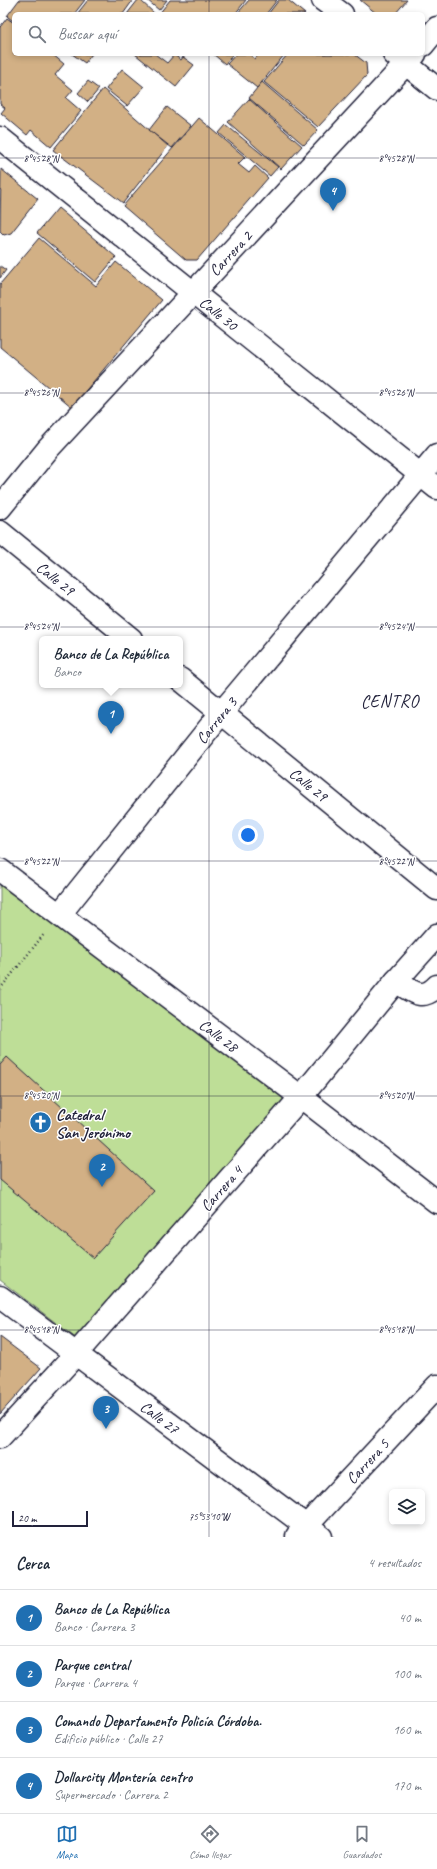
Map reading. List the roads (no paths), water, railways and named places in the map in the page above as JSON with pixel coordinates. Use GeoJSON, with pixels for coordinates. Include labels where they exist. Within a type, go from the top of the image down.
{"type":"FeatureCollection","features":[{"type":"Feature","properties":{"kind":"street"},"geometry":{"type":"LineString","coordinates":[[323,0],[339,12]]}},
{"type":"Feature","properties":{"kind":"street"},"geometry":{"type":"LineString","coordinates":[[425,43],[437,28]]}},
{"type":"Feature","properties":{"kind":"street"},"geometry":{"type":"LineString","coordinates":[[405,57],[437,89]]}},
{"type":"Feature","properties":{"kind":"street","name":"Carrera 2"},"geometry":{"type":"LineString","coordinates":[[0,508],[48,449],[193,292],[405,57]]}},
{"type":"Feature","properties":{"kind":"street","name":"Calle 30"},"geometry":{"type":"LineString","coordinates":[[0,138],[437,488]]}},
{"type":"Feature","properties":{"kind":"street","name":"Carrera 3"},"geometry":{"type":"LineString","coordinates":[[60,914],[222,712],[420,473],[437,455]]}},
{"type":"Feature","properties":{"kind":"street","name":"Calle 29"},"geometry":{"type":"LineString","coordinates":[[0,532],[127,636]]}},
{"type":"Feature","properties":{"kind":"street","name":"Calle 29"},"geometry":{"type":"LineString","coordinates":[[183,680],[437,889]]}},
{"type":"Feature","properties":{"kind":"street","name":"Calle 28"},"geometry":{"type":"LineString","coordinates":[[0,870],[301,1097],[437,1202]]}},
{"type":"Feature","properties":{"kind":"street","name":"Carrera 4"},"geometry":{"type":"LineString","coordinates":[[0,1437],[76,1354],[301,1097],[437,935]]}},
{"type":"Feature","properties":{"kind":"street"},"geometry":{"type":"LineString","coordinates":[[396,982],[419,995],[429,994],[437,986]]}},
{"type":"Feature","properties":{"kind":"street","name":"Calle 27"},"geometry":{"type":"LineString","coordinates":[[0,1297],[308,1533]]}},
{"type":"Feature","properties":{"kind":"street","name":"Carrera 5"},"geometry":{"type":"LineString","coordinates":[[308,1533],[437,1386]]}},
{"type":"Feature","properties":{"kind":"place","name":"Dollarcity Montería centro"},"geometry":{"type":"Point","coordinates":[333,211]}},
{"type":"Feature","properties":{"kind":"place","name":"Banco de La República"},"geometry":{"type":"Point","coordinates":[111,734]}},
{"type":"Feature","properties":{"kind":"place","name":"Catedral San Jerónimo"},"geometry":{"type":"Point","coordinates":[40,1123]}},
{"type":"Feature","properties":{"kind":"place","name":"Parque central"},"geometry":{"type":"Point","coordinates":[102,1187]}},
{"type":"Feature","properties":{"kind":"place","name":"Comando Departamento Policía Córdoba."},"geometry":{"type":"Point","coordinates":[106,1429]}},
{"type":"Feature","properties":{"kind":"district","name":"CENTRO"},"geometry":{"type":"Point","coordinates":[390,701]}}]}
